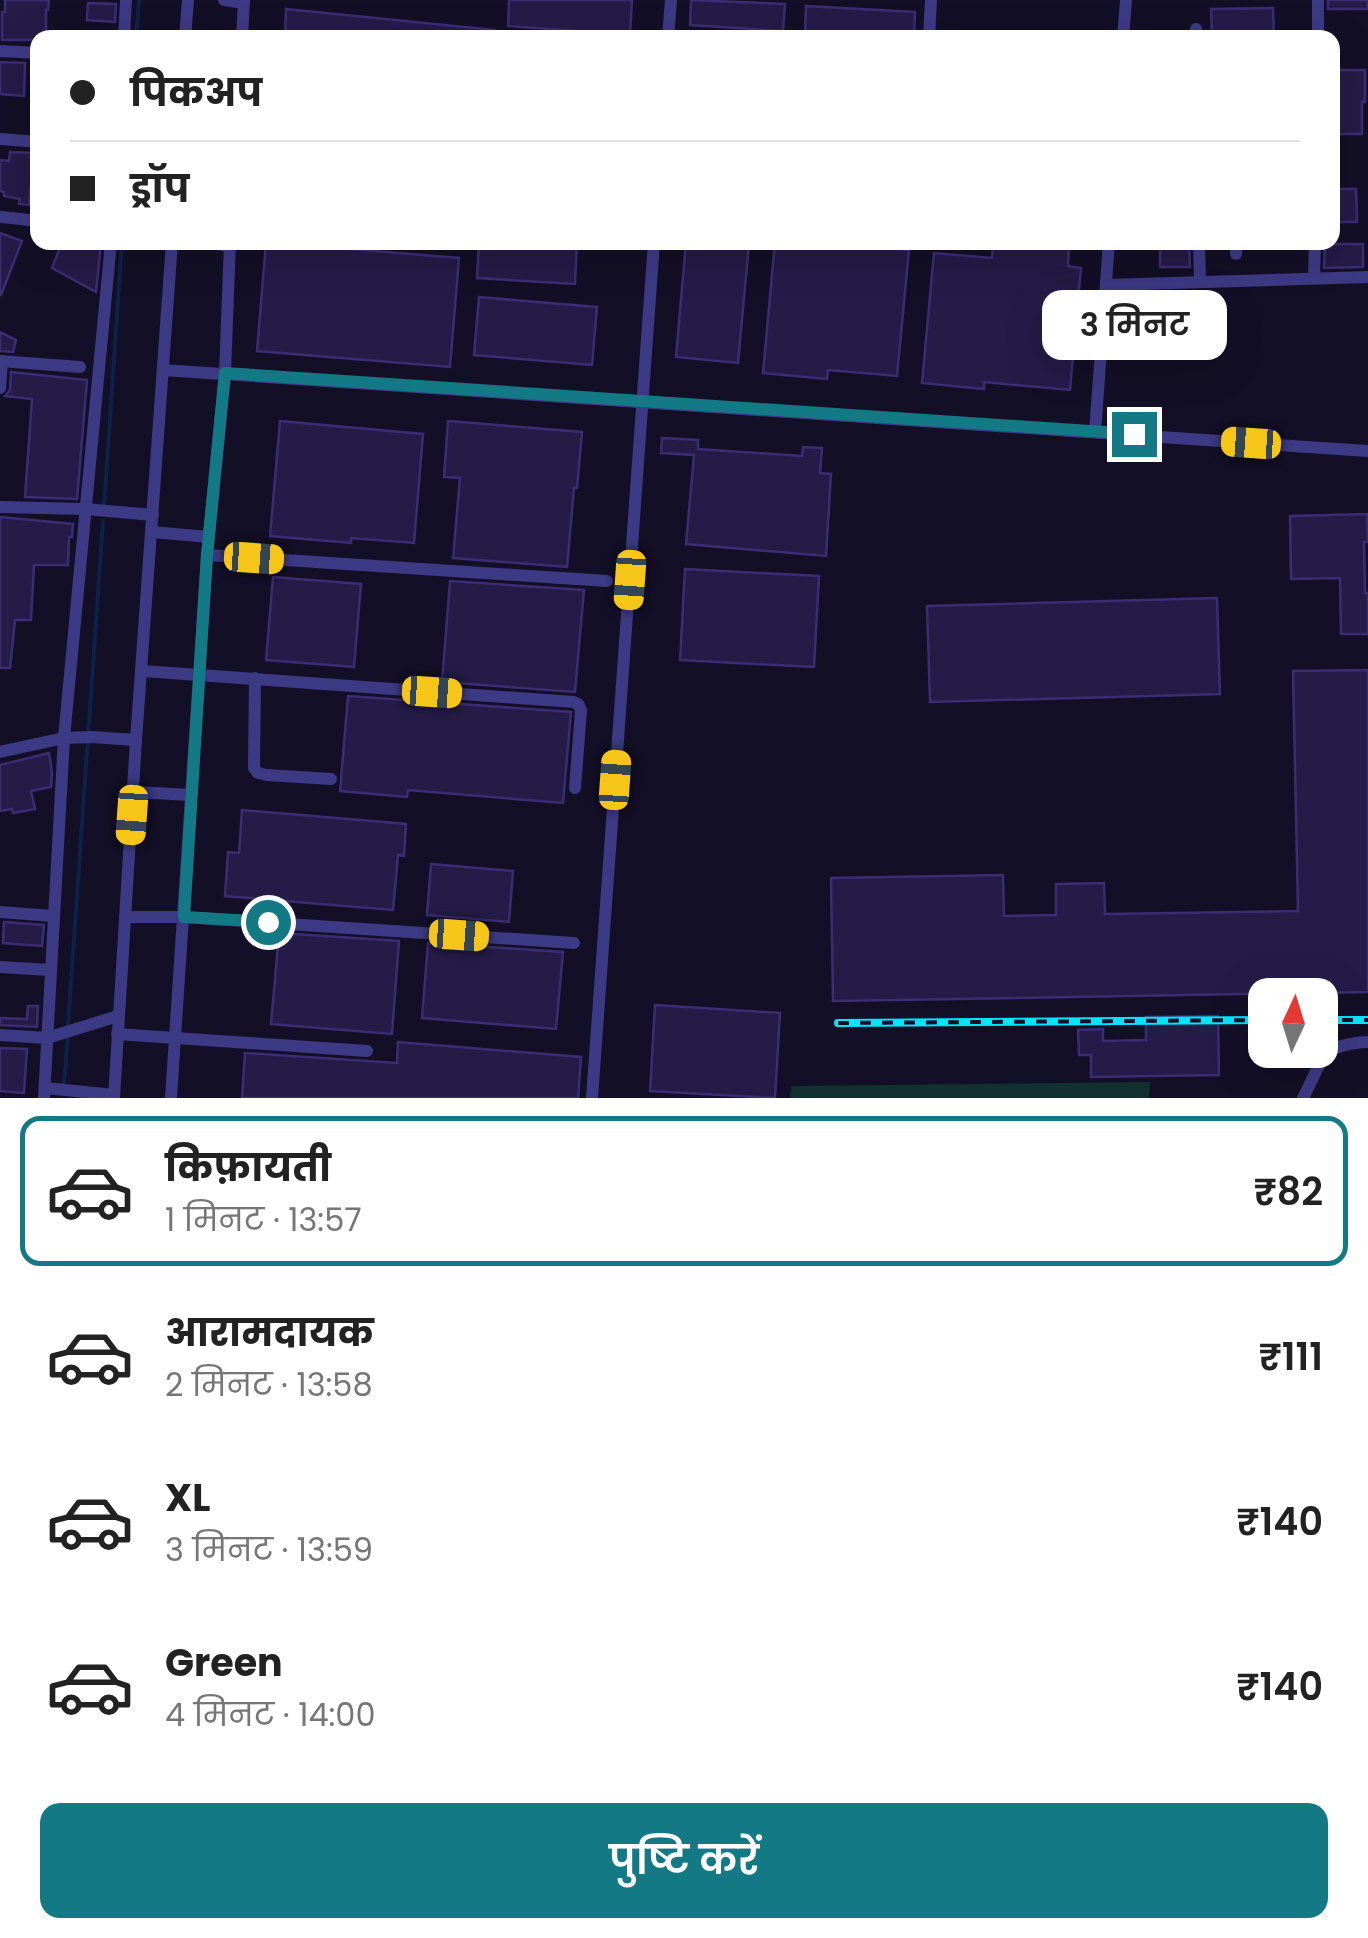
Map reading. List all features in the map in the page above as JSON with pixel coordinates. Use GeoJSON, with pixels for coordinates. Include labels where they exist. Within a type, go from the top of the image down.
{"type":"FeatureCollection","features":[{"type":"Feature","properties":{"kind":"street"},"geometry":{"type":"LineString","coordinates":[[124,30],[126,0]]}},
{"type":"Feature","properties":{"kind":"street"},"geometry":{"type":"LineString","coordinates":[[186,30],[188,0]]}},
{"type":"Feature","properties":{"kind":"street"},"geometry":{"type":"LineString","coordinates":[[224,0],[244,1],[242,30]]}},
{"type":"Feature","properties":{"kind":"street"},"geometry":{"type":"LineString","coordinates":[[669,30],[671,0]]}},
{"type":"Feature","properties":{"kind":"street"},"geometry":{"type":"LineString","coordinates":[[930,30],[932,0]]}},
{"type":"Feature","properties":{"kind":"street"},"geometry":{"type":"LineString","coordinates":[[1124,30],[1126,0]]}},
{"type":"Feature","properties":{"kind":"street"},"geometry":{"type":"LineString","coordinates":[[1318,1],[1318,30]]}},
{"type":"Feature","properties":{"kind":"street"},"geometry":{"type":"LineString","coordinates":[[0,51],[30,53]]}},
{"type":"Feature","properties":{"kind":"street"},"geometry":{"type":"LineString","coordinates":[[0,140],[30,142]]}},
{"type":"Feature","properties":{"kind":"street"},"geometry":{"type":"LineString","coordinates":[[2,217],[30,220]]}},
{"type":"Feature","properties":{"kind":"street"},"geometry":{"type":"LineString","coordinates":[[110,250],[64,738],[50,970],[59,1034],[54,1092],[114,1097],[171,250]]}},
{"type":"Feature","properties":{"kind":"street"},"geometry":{"type":"LineString","coordinates":[[171,1098],[198,674],[225,373],[230,250]]}},
{"type":"Feature","properties":{"kind":"street"},"geometry":{"type":"LineString","coordinates":[[592,1098],[653,250]]}},
{"type":"Feature","properties":{"kind":"street"},"geometry":{"type":"LineString","coordinates":[[1096,432],[1108,250]]}},
{"type":"Feature","properties":{"kind":"street"},"geometry":{"type":"LineString","coordinates":[[1200,250],[1200,282]]}},
{"type":"Feature","properties":{"kind":"street"},"geometry":{"type":"LineString","coordinates":[[1314,278],[1315,250]]}},
{"type":"Feature","properties":{"kind":"street"},"geometry":{"type":"LineString","coordinates":[[1106,286],[1368,278]]}},
{"type":"Feature","properties":{"kind":"street"},"geometry":{"type":"LineString","coordinates":[[0,388],[1,361],[80,367]]}},
{"type":"Feature","properties":{"kind":"street"},"geometry":{"type":"LineString","coordinates":[[163,370],[1368,452]]}},
{"type":"Feature","properties":{"kind":"street"},"geometry":{"type":"LineString","coordinates":[[0,507],[153,515]]}},
{"type":"Feature","properties":{"kind":"street"},"geometry":{"type":"LineString","coordinates":[[152,532],[209,537]]}},
{"type":"Feature","properties":{"kind":"street"},"geometry":{"type":"LineString","coordinates":[[207,555],[607,581]]}},
{"type":"Feature","properties":{"kind":"street"},"geometry":{"type":"LineString","coordinates":[[143,671],[574,702],[582,710],[574,788]]}},
{"type":"Feature","properties":{"kind":"street"},"geometry":{"type":"LineString","coordinates":[[255,678],[254,768],[267,775],[331,779]]}},
{"type":"Feature","properties":{"kind":"street"},"geometry":{"type":"LineString","coordinates":[[0,752],[64,738],[136,740]]}},
{"type":"Feature","properties":{"kind":"street"},"geometry":{"type":"LineString","coordinates":[[134,792],[190,795]]}},
{"type":"Feature","properties":{"kind":"street"},"geometry":{"type":"LineString","coordinates":[[0,912],[53,916]]}},
{"type":"Feature","properties":{"kind":"street"},"geometry":{"type":"LineString","coordinates":[[125,917],[184,917],[574,943]]}},
{"type":"Feature","properties":{"kind":"street"},"geometry":{"type":"LineString","coordinates":[[0,967],[50,970]]}},
{"type":"Feature","properties":{"kind":"street"},"geometry":{"type":"LineString","coordinates":[[0,1036],[59,1034],[118,1016]]}},
{"type":"Feature","properties":{"kind":"street"},"geometry":{"type":"LineString","coordinates":[[117,1034],[367,1052]]}},
{"type":"Feature","properties":{"kind":"street"},"geometry":{"type":"LineString","coordinates":[[1303,1098],[1326,1054],[1333,1048],[1368,1042]]}},
{"type":"Feature","properties":{"kind":"green space"},"geometry":{"type":"Polygon","coordinates":[[[1150,1082],[1149,1098],[790,1098],[791,1086],[1150,1082]]]}},
{"type":"Feature","properties":{"kind":"building"},"geometry":{"type":"Polygon","coordinates":[[[5,0],[49,0],[46,30],[30,30],[30,40],[2,40],[5,0]]]}},
{"type":"Feature","properties":{"kind":"building"},"geometry":{"type":"Polygon","coordinates":[[[509,0],[632,0],[630,30],[508,26],[509,0]]]}},
{"type":"Feature","properties":{"kind":"building"},"geometry":{"type":"Polygon","coordinates":[[[691,0],[785,4],[783,30],[690,25],[691,0]]]}},
{"type":"Feature","properties":{"kind":"building"},"geometry":{"type":"Polygon","coordinates":[[[1328,0],[1368,0],[1368,9],[1328,9],[1328,0]]]}},
{"type":"Feature","properties":{"kind":"building"},"geometry":{"type":"Polygon","coordinates":[[[88,3],[116,4],[115,22],[87,20],[88,3]]]}},
{"type":"Feature","properties":{"kind":"building"},"geometry":{"type":"Polygon","coordinates":[[[806,6],[915,12],[914,30],[805,30],[806,6]]]}},
{"type":"Feature","properties":{"kind":"building"},"geometry":{"type":"Polygon","coordinates":[[[1273,8],[1274,30],[1212,30],[1211,9],[1273,8]]]}},
{"type":"Feature","properties":{"kind":"building"},"geometry":{"type":"Polygon","coordinates":[[[286,9],[495,30],[285,30],[286,9]]]}},
{"type":"Feature","properties":{"kind":"building"},"geometry":{"type":"Polygon","coordinates":[[[0,62],[25,63],[24,96],[0,94],[0,62]]]}},
{"type":"Feature","properties":{"kind":"building"},"geometry":{"type":"Polygon","coordinates":[[[1340,70],[1365,70],[1362,134],[1340,134],[1340,70]]]}},
{"type":"Feature","properties":{"kind":"building"},"geometry":{"type":"Polygon","coordinates":[[[10,152],[30,153],[29,205],[19,204],[20,199],[4,196],[0,191],[0,160],[9,161],[10,152]]]}},
{"type":"Feature","properties":{"kind":"building"},"geometry":{"type":"Polygon","coordinates":[[[1340,189],[1356,189],[1357,222],[1340,222],[1340,189]]]}},
{"type":"Feature","properties":{"kind":"building"},"geometry":{"type":"Polygon","coordinates":[[[0,233],[22,241],[1,295],[0,295],[0,233]]]}},
{"type":"Feature","properties":{"kind":"building"},"geometry":{"type":"Polygon","coordinates":[[[1340,244],[1363,244],[1363,267],[1324,268],[1325,250],[1340,250],[1340,244]]]}},
{"type":"Feature","properties":{"kind":"building"},"geometry":{"type":"Polygon","coordinates":[[[59,250],[100,250],[96,292],[52,268],[59,250]]]}},
{"type":"Feature","properties":{"kind":"building"},"geometry":{"type":"Polygon","coordinates":[[[265,250],[362,250],[459,258],[450,367],[257,351],[265,250]]]}},
{"type":"Feature","properties":{"kind":"building"},"geometry":{"type":"Polygon","coordinates":[[[479,250],[577,250],[575,284],[477,278],[479,250]]]}},
{"type":"Feature","properties":{"kind":"building"},"geometry":{"type":"Polygon","coordinates":[[[685,250],[748,250],[738,363],[676,357],[685,250]]]}},
{"type":"Feature","properties":{"kind":"building"},"geometry":{"type":"Polygon","coordinates":[[[774,250],[909,250],[897,376],[828,370],[827,379],[763,373],[774,250]]]}},
{"type":"Feature","properties":{"kind":"building"},"geometry":{"type":"Polygon","coordinates":[[[992,250],[1069,250],[1068,266],[1081,268],[1070,390],[984,382],[984,389],[922,383],[934,253],[992,258],[992,250]]]}},
{"type":"Feature","properties":{"kind":"building"},"geometry":{"type":"Polygon","coordinates":[[[1160,250],[1189,250],[1190,267],[1160,267],[1160,250]]]}},
{"type":"Feature","properties":{"kind":"building"},"geometry":{"type":"Polygon","coordinates":[[[479,297],[597,307],[592,365],[474,355],[479,297]]]}},
{"type":"Feature","properties":{"kind":"building"},"geometry":{"type":"Polygon","coordinates":[[[0,332],[16,340],[13,352],[0,351],[0,332]]]}},
{"type":"Feature","properties":{"kind":"building"},"geometry":{"type":"Polygon","coordinates":[[[11,372],[87,380],[77,499],[25,497],[32,399],[5,396],[10,390],[11,372]]]}},
{"type":"Feature","properties":{"kind":"building"},"geometry":{"type":"Polygon","coordinates":[[[280,421],[423,434],[414,543],[351,538],[351,543],[270,536],[280,421]]]}},
{"type":"Feature","properties":{"kind":"building"},"geometry":{"type":"Polygon","coordinates":[[[448,421],[582,432],[567,567],[453,558],[460,478],[444,477],[448,421]]]}},
{"type":"Feature","properties":{"kind":"building"},"geometry":{"type":"Polygon","coordinates":[[[662,438],[698,440],[698,449],[802,456],[803,447],[822,448],[820,473],[831,474],[826,556],[686,544],[694,455],[661,453],[662,438]]]}},
{"type":"Feature","properties":{"kind":"building"},"geometry":{"type":"Polygon","coordinates":[[[1367,514],[1368,542],[1364,542],[1368,634],[1341,634],[1340,578],[1291,579],[1290,516],[1367,514]]]}},
{"type":"Feature","properties":{"kind":"building"},"geometry":{"type":"Polygon","coordinates":[[[0,517],[73,524],[68,565],[34,565],[31,620],[15,620],[10,668],[0,668],[0,517]]]}},
{"type":"Feature","properties":{"kind":"building"},"geometry":{"type":"Polygon","coordinates":[[[685,569],[819,576],[814,667],[680,660],[685,569]]]}},
{"type":"Feature","properties":{"kind":"building"},"geometry":{"type":"Polygon","coordinates":[[[273,577],[361,584],[354,667],[266,660],[273,577]]]}},
{"type":"Feature","properties":{"kind":"building"},"geometry":{"type":"Polygon","coordinates":[[[450,581],[584,590],[575,692],[442,682],[450,581]]]}},
{"type":"Feature","properties":{"kind":"building"},"geometry":{"type":"Polygon","coordinates":[[[1217,598],[1220,694],[930,702],[927,606],[1217,598]]]}},
{"type":"Feature","properties":{"kind":"building"},"geometry":{"type":"Polygon","coordinates":[[[1368,670],[1368,992],[1338,993],[1338,978],[1248,978],[1248,994],[833,1001],[831,878],[1003,875],[1004,916],[1056,915],[1056,884],[1104,883],[1105,914],[1298,911],[1293,671],[1368,670]]]}},
{"type":"Feature","properties":{"kind":"building"},"geometry":{"type":"Polygon","coordinates":[[[348,696],[571,712],[563,803],[408,790],[407,797],[340,791],[348,696]]]}},
{"type":"Feature","properties":{"kind":"building"},"geometry":{"type":"Polygon","coordinates":[[[49,753],[51,787],[31,791],[35,809],[0,811],[0,765],[49,753]]]}},
{"type":"Feature","properties":{"kind":"building"},"geometry":{"type":"Polygon","coordinates":[[[242,810],[406,824],[404,856],[398,855],[393,910],[225,896],[228,852],[239,853],[242,810]]]}},
{"type":"Feature","properties":{"kind":"building"},"geometry":{"type":"Polygon","coordinates":[[[431,864],[513,871],[509,922],[427,915],[431,864]]]}},
{"type":"Feature","properties":{"kind":"building"},"geometry":{"type":"Polygon","coordinates":[[[4,922],[44,925],[42,946],[3,943],[4,922]]]}},
{"type":"Feature","properties":{"kind":"building"},"geometry":{"type":"Polygon","coordinates":[[[279,933],[399,941],[392,1034],[271,1024],[279,933]]]}},
{"type":"Feature","properties":{"kind":"building"},"geometry":{"type":"Polygon","coordinates":[[[428,943],[563,952],[556,1029],[422,1018],[428,943]]]}},
{"type":"Feature","properties":{"kind":"building"},"geometry":{"type":"Polygon","coordinates":[[[655,1005],[780,1013],[775,1098],[650,1091],[655,1005]]]}},
{"type":"Feature","properties":{"kind":"building"},"geometry":{"type":"Polygon","coordinates":[[[28,1006],[38,1006],[37,1027],[0,1025],[0,1018],[27,1019],[28,1006]]]}},
{"type":"Feature","properties":{"kind":"building"},"geometry":{"type":"Polygon","coordinates":[[[1218,1016],[1219,1075],[1091,1077],[1091,1055],[1079,1055],[1078,1030],[1103,1029],[1103,1041],[1146,1040],[1146,1017],[1218,1016]]]}},
{"type":"Feature","properties":{"kind":"building"},"geometry":{"type":"Polygon","coordinates":[[[398,1042],[581,1057],[578,1098],[242,1098],[245,1053],[397,1063],[398,1042]]]}},
{"type":"Feature","properties":{"kind":"building"},"geometry":{"type":"Polygon","coordinates":[[[0,1048],[27,1049],[24,1093],[0,1091],[0,1048]]]}},
{"type":"Feature","properties":{"kind":"waterway"},"geometry":{"type":"LineString","coordinates":[[137,30],[139,0]]}},
{"type":"Feature","properties":{"kind":"waterway"},"geometry":{"type":"LineString","coordinates":[[104,507],[121,250]]}},
{"type":"Feature","properties":{"kind":"waterway"},"geometry":{"type":"LineString","coordinates":[[68,1025],[103,521]]}},
{"type":"Feature","properties":{"kind":"waterway"},"geometry":{"type":"LineString","coordinates":[[64,1085],[68,1035]]}},
{"type":"Feature","properties":{"kind":"railway"},"geometry":{"type":"LineString","coordinates":[[838,1023],[1248,1020]]}},
{"type":"Feature","properties":{"kind":"railway"},"geometry":{"type":"LineString","coordinates":[[1338,1020],[1368,1020]]}},
{"type":"Feature","properties":{"kind":"route"},"geometry":{"type":"LineString","coordinates":[[268,922],[184,917],[207,555],[225,373],[1134,434]]}}]}
